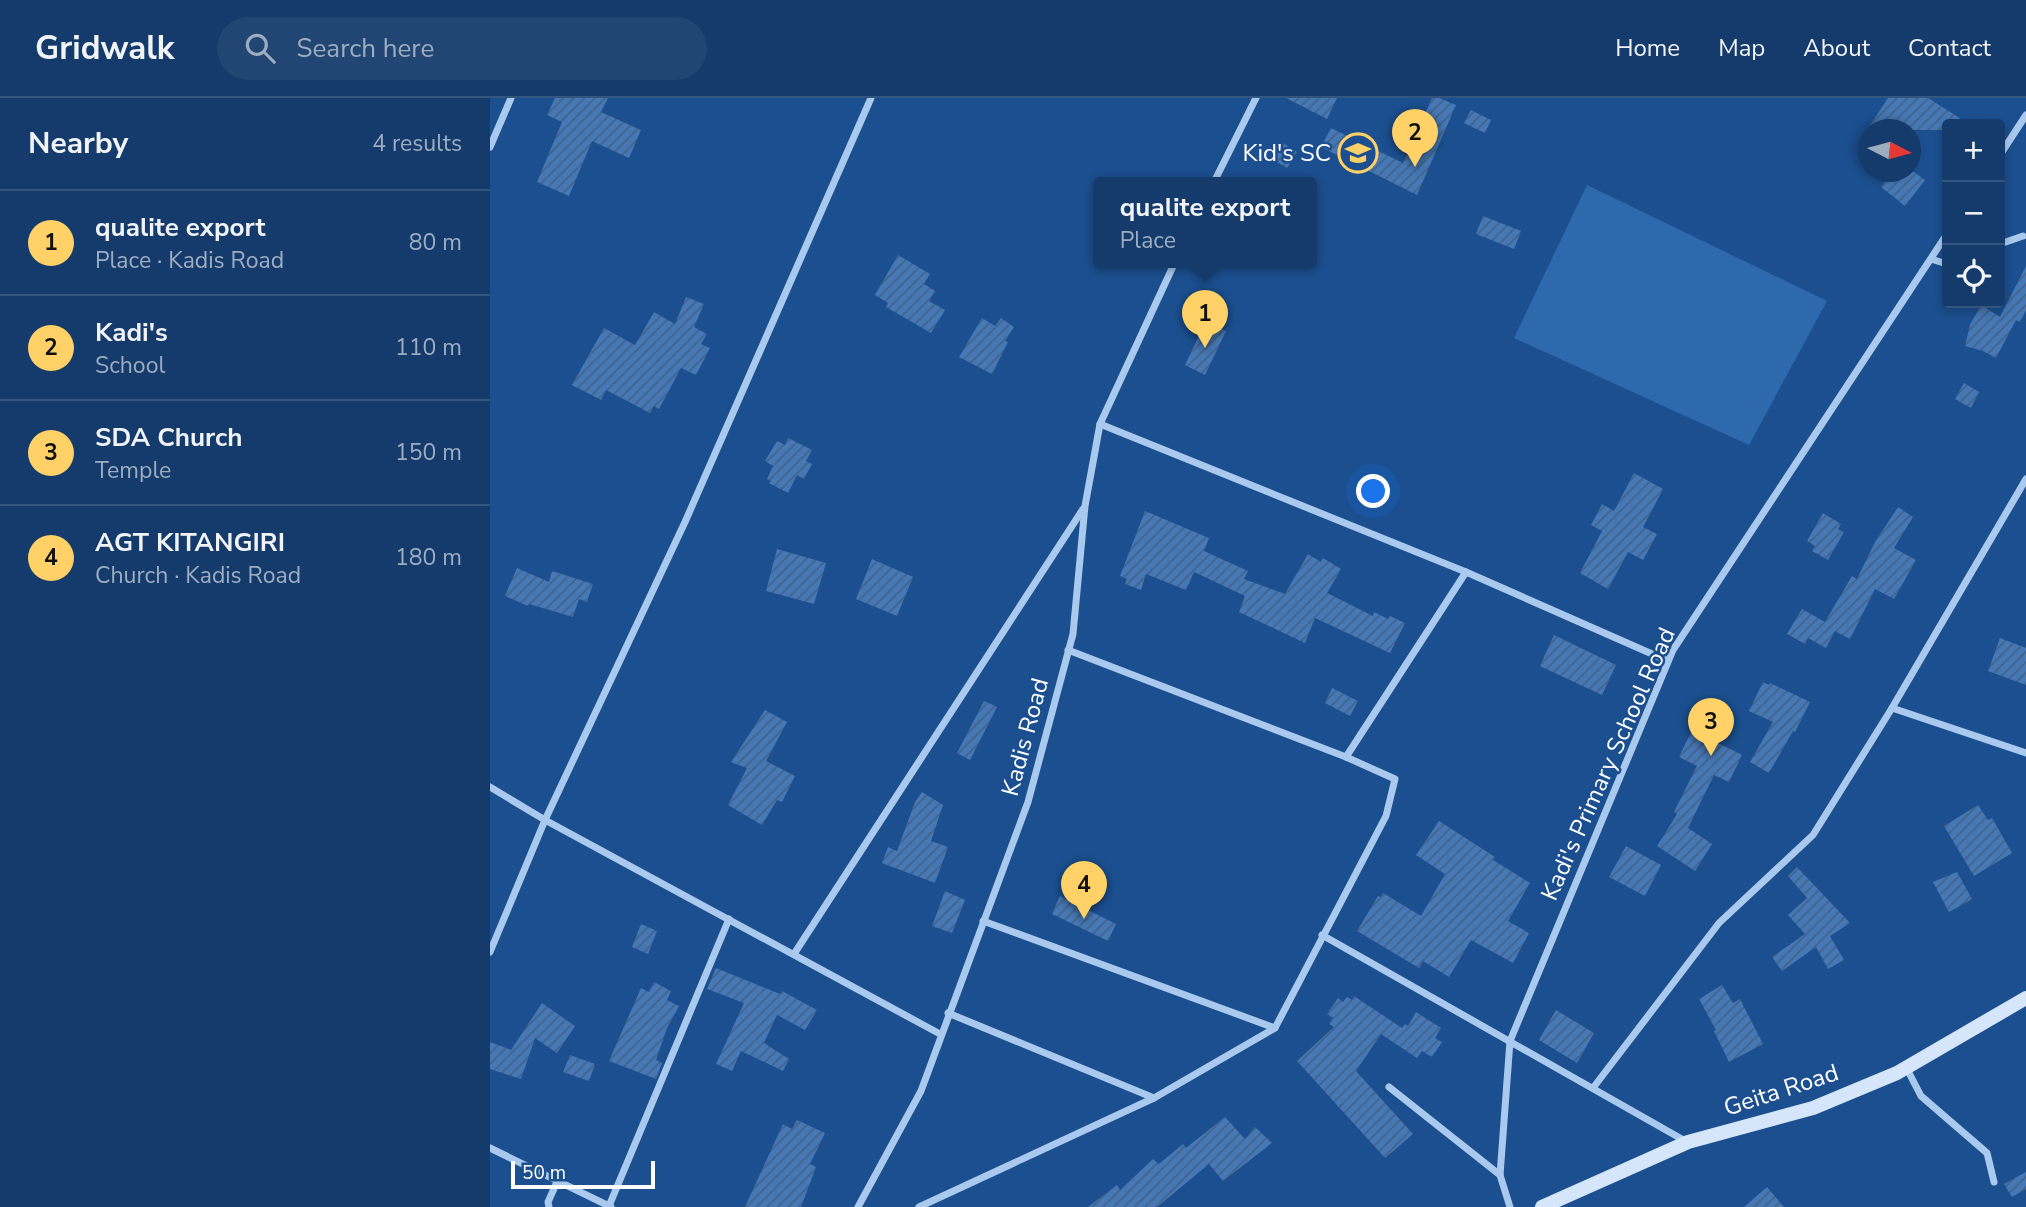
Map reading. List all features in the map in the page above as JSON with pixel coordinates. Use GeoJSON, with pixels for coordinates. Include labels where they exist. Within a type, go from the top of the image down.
{"type":"FeatureCollection","features":[{"type":"Feature","properties":{"kind":"main road","name":"Geita Road"},"geometry":{"type":"LineString","coordinates":[[1542,1207],[1688,1142],[1813,1108],[1906,1067],[2026,998]]}},
{"type":"Feature","properties":{"kind":"street"},"geometry":{"type":"LineString","coordinates":[[490,148],[511,98]]}},
{"type":"Feature","properties":{"kind":"street"},"geometry":{"type":"LineString","coordinates":[[490,951],[545,820],[685,522],[871,98]]}},
{"type":"Feature","properties":{"kind":"street"},"geometry":{"type":"LineString","coordinates":[[1216,177],[1255,98]]}},
{"type":"Feature","properties":{"kind":"street"},"geometry":{"type":"LineString","coordinates":[[2005,147],[2026,115]]}},
{"type":"Feature","properties":{"kind":"street"},"geometry":{"type":"LineString","coordinates":[[2005,242],[2023,236]]}},
{"type":"Feature","properties":{"kind":"street","name":"Kadi's Primary School Road"},"geometry":{"type":"LineString","coordinates":[[1510,1207],[1500,1175],[1510,1041],[1673,650],[1942,242]]}},
{"type":"Feature","properties":{"kind":"street"},"geometry":{"type":"LineString","coordinates":[[1931,259],[1942,262]]}},
{"type":"Feature","properties":{"kind":"street","name":"Kadis Road"},"geometry":{"type":"LineString","coordinates":[[858,1207],[921,1091],[1028,802],[1073,634],[1085,506],[1100,424],[1172,268]]}},
{"type":"Feature","properties":{"kind":"street"},"geometry":{"type":"LineString","coordinates":[[1100,424],[1466,572],[1668,662]]}},
{"type":"Feature","properties":{"kind":"street"},"geometry":{"type":"LineString","coordinates":[[1593,1088],[1719,923],[1813,835],[1892,708],[2026,479]]}},
{"type":"Feature","properties":{"kind":"street"},"geometry":{"type":"LineString","coordinates":[[794,954],[1085,506]]}},
{"type":"Feature","properties":{"kind":"street"},"geometry":{"type":"LineString","coordinates":[[1346,757],[1466,572]]}},
{"type":"Feature","properties":{"kind":"street"},"geometry":{"type":"LineString","coordinates":[[919,1207],[1154,1098],[1275,1028],[1386,816],[1395,779],[1346,757],[1068,650]]}},
{"type":"Feature","properties":{"kind":"street"},"geometry":{"type":"LineString","coordinates":[[1892,708],[2026,753]]}},
{"type":"Feature","properties":{"kind":"street"},"geometry":{"type":"LineString","coordinates":[[490,787],[545,820],[940,1034]]}},
{"type":"Feature","properties":{"kind":"street"},"geometry":{"type":"LineString","coordinates":[[490,1148],[610,1206],[729,919]]}},
{"type":"Feature","properties":{"kind":"street"},"geometry":{"type":"LineString","coordinates":[[983,921],[1275,1028]]}},
{"type":"Feature","properties":{"kind":"street"},"geometry":{"type":"LineString","coordinates":[[1322,936],[1688,1142]]}},
{"type":"Feature","properties":{"kind":"street"},"geometry":{"type":"LineString","coordinates":[[948,1013],[1154,1098]]}},
{"type":"Feature","properties":{"kind":"street"},"geometry":{"type":"LineString","coordinates":[[1906,1067],[1922,1096],[1987,1153],[1994,1182]]}},
{"type":"Feature","properties":{"kind":"street"},"geometry":{"type":"LineString","coordinates":[[1389,1087],[1500,1175]]}},
{"type":"Feature","properties":{"kind":"street"},"geometry":{"type":"LineString","coordinates":[[549,1207],[548,1202],[557,1182]]}},
{"type":"Feature","properties":{"kind":"shaded area"},"geometry":{"type":"Polygon","coordinates":[[[1587,185],[1827,301],[1749,445],[1514,338],[1587,185]]]}},
{"type":"Feature","properties":{"kind":"building"},"geometry":{"type":"Polygon","coordinates":[[[555,98],[608,98],[601,112],[641,130],[629,158],[592,141],[569,196],[537,182],[562,122],[547,115],[555,98]]]}},
{"type":"Feature","properties":{"kind":"building"},"geometry":{"type":"Polygon","coordinates":[[[1286,98],[1337,98],[1327,119],[1286,98]]]}},
{"type":"Feature","properties":{"kind":"building"},"geometry":{"type":"Polygon","coordinates":[[[1432,98],[1456,105],[1417,195],[1321,147],[1331,128],[1403,163],[1432,98]]]}},
{"type":"Feature","properties":{"kind":"building"},"geometry":{"type":"Polygon","coordinates":[[[1888,98],[1928,98],[1961,119],[1942,119],[1942,130],[1921,130],[1921,119],[1874,119],[1888,98]]]}},
{"type":"Feature","properties":{"kind":"building"},"geometry":{"type":"Polygon","coordinates":[[[1471,110],[1491,120],[1485,133],[1464,123],[1471,110]]]}},
{"type":"Feature","properties":{"kind":"building"},"geometry":{"type":"Polygon","coordinates":[[[1283,143],[1297,152],[1287,168],[1272,159],[1283,143]]]}},
{"type":"Feature","properties":{"kind":"building"},"geometry":{"type":"Polygon","coordinates":[[[1921,177],[1925,180],[1905,206],[1881,187],[1885,182],[1921,182],[1921,177]]]}},
{"type":"Feature","properties":{"kind":"building"},"geometry":{"type":"Polygon","coordinates":[[[1483,216],[1521,231],[1514,249],[1476,234],[1483,216]]]}},
{"type":"Feature","properties":{"kind":"building"},"geometry":{"type":"Polygon","coordinates":[[[898,255],[930,274],[924,284],[935,291],[929,301],[945,310],[931,333],[886,307],[888,303],[875,295],[898,255]]]}},
{"type":"Feature","properties":{"kind":"building"},"geometry":{"type":"Polygon","coordinates":[[[2026,266],[2026,310],[2020,322],[2016,320],[1996,358],[1965,346],[1970,325],[1979,308],[1986,308],[2000,317],[2026,266]]]}},
{"type":"Feature","properties":{"kind":"building"},"geometry":{"type":"Polygon","coordinates":[[[686,297],[704,304],[694,327],[707,334],[701,344],[710,348],[696,375],[681,368],[659,409],[654,406],[650,413],[606,390],[601,400],[572,385],[604,328],[635,345],[654,312],[675,324],[686,297]]]}},
{"type":"Feature","properties":{"kind":"building"},"geometry":{"type":"Polygon","coordinates":[[[982,318],[995,326],[1001,318],[1014,327],[1005,341],[1008,342],[992,374],[959,357],[982,318]]]}},
{"type":"Feature","properties":{"kind":"building"},"geometry":{"type":"Polygon","coordinates":[[[1206,321],[1226,331],[1205,375],[1185,365],[1206,321]]]}},
{"type":"Feature","properties":{"kind":"building"},"geometry":{"type":"Polygon","coordinates":[[[1964,383],[1979,392],[1971,408],[1955,399],[1964,383]]]}},
{"type":"Feature","properties":{"kind":"building"},"geometry":{"type":"Polygon","coordinates":[[[788,438],[812,450],[806,461],[812,464],[804,479],[797,475],[788,493],[769,483],[771,481],[767,479],[773,466],[765,461],[777,441],[785,445],[788,438]]]}},
{"type":"Feature","properties":{"kind":"building"},"geometry":{"type":"Polygon","coordinates":[[[1634,473],[1663,489],[1643,527],[1657,534],[1643,560],[1628,552],[1608,589],[1580,573],[1602,531],[1591,525],[1602,504],[1614,511],[1634,473]]]}},
{"type":"Feature","properties":{"kind":"building"},"geometry":{"type":"Polygon","coordinates":[[[1898,507],[1913,517],[1894,548],[1916,560],[1894,599],[1875,589],[1850,639],[1835,631],[1826,648],[1808,638],[1805,644],[1787,634],[1802,609],[1825,622],[1852,576],[1857,579],[1875,542],[1898,507]]]}},
{"type":"Feature","properties":{"kind":"building"},"geometry":{"type":"Polygon","coordinates":[[[1145,511],[1209,538],[1204,551],[1248,571],[1244,579],[1285,594],[1308,554],[1321,562],[1323,558],[1341,569],[1327,593],[1373,616],[1374,612],[1405,623],[1390,653],[1315,618],[1305,643],[1239,612],[1245,596],[1194,572],[1186,590],[1146,574],[1141,590],[1125,584],[1127,579],[1120,576],[1145,511]]]}},
{"type":"Feature","properties":{"kind":"building"},"geometry":{"type":"Polygon","coordinates":[[[1823,513],[1841,524],[1838,529],[1844,532],[1828,560],[1812,551],[1815,546],[1807,541],[1823,513]]]}},
{"type":"Feature","properties":{"kind":"building"},"geometry":{"type":"Polygon","coordinates":[[[777,549],[826,563],[814,604],[766,591],[777,549]]]}},
{"type":"Feature","properties":{"kind":"building"},"geometry":{"type":"Polygon","coordinates":[[[872,559],[913,577],[897,616],[856,599],[872,559]]]}},
{"type":"Feature","properties":{"kind":"building"},"geometry":{"type":"Polygon","coordinates":[[[517,568],[549,582],[552,571],[593,584],[587,602],[579,599],[573,617],[529,604],[528,606],[505,596],[517,568]]]}},
{"type":"Feature","properties":{"kind":"building"},"geometry":{"type":"Polygon","coordinates":[[[1554,635],[1616,665],[1602,695],[1540,666],[1554,635]]]}},
{"type":"Feature","properties":{"kind":"building"},"geometry":{"type":"Polygon","coordinates":[[[2000,638],[2026,648],[2026,685],[1988,671],[2000,638]]]}},
{"type":"Feature","properties":{"kind":"building"},"geometry":{"type":"Polygon","coordinates":[[[1763,682],[1810,702],[1769,773],[1750,762],[1773,722],[1749,711],[1763,682]]]}},
{"type":"Feature","properties":{"kind":"building"},"geometry":{"type":"Polygon","coordinates":[[[1332,688],[1358,701],[1350,716],[1325,703],[1332,688]]]}},
{"type":"Feature","properties":{"kind":"building"},"geometry":{"type":"Polygon","coordinates":[[[984,701],[997,707],[970,760],[957,753],[984,701]]]}},
{"type":"Feature","properties":{"kind":"building"},"geometry":{"type":"Polygon","coordinates":[[[765,710],[787,722],[766,761],[795,776],[782,802],[777,800],[762,825],[728,805],[747,768],[731,762],[765,710]]]}},
{"type":"Feature","properties":{"kind":"building"},"geometry":{"type":"Polygon","coordinates":[[[1692,730],[1742,755],[1729,782],[1714,775],[1688,828],[1712,844],[1695,871],[1657,846],[1677,814],[1674,812],[1697,766],[1679,757],[1692,730]]]}},
{"type":"Feature","properties":{"kind":"building"},"geometry":{"type":"Polygon","coordinates":[[[922,792],[943,805],[931,841],[948,847],[935,883],[882,863],[888,847],[897,851],[915,802],[922,792]]]}},
{"type":"Feature","properties":{"kind":"building"},"geometry":{"type":"Polygon","coordinates":[[[1978,805],[1988,820],[1992,818],[2012,853],[1974,876],[1944,826],[1978,805]]]}},
{"type":"Feature","properties":{"kind":"building"},"geometry":{"type":"Polygon","coordinates":[[[1439,821],[1530,883],[1508,921],[1529,933],[1513,963],[1471,940],[1449,977],[1423,961],[1419,968],[1357,931],[1378,896],[1381,897],[1383,893],[1421,916],[1445,874],[1416,855],[1439,821]]]}},
{"type":"Feature","properties":{"kind":"building"},"geometry":{"type":"Polygon","coordinates":[[[1626,846],[1661,865],[1645,896],[1609,877],[1626,846]]]}},
{"type":"Feature","properties":{"kind":"building"},"geometry":{"type":"Polygon","coordinates":[[[1797,867],[1850,923],[1830,936],[1844,960],[1828,969],[1816,947],[1782,971],[1772,957],[1805,934],[1788,915],[1807,898],[1788,876],[1797,867]]]}},
{"type":"Feature","properties":{"kind":"building"},"geometry":{"type":"Polygon","coordinates":[[[1957,872],[1972,899],[1949,912],[1933,882],[1957,872]]]}},
{"type":"Feature","properties":{"kind":"building"},"geometry":{"type":"Polygon","coordinates":[[[945,891],[965,900],[952,933],[932,926],[945,891]]]}},
{"type":"Feature","properties":{"kind":"building"},"geometry":{"type":"Polygon","coordinates":[[[1060,896],[1116,924],[1108,941],[1052,914],[1060,896]]]}},
{"type":"Feature","properties":{"kind":"building"},"geometry":{"type":"Polygon","coordinates":[[[641,924],[657,931],[648,954],[632,947],[641,924]]]}},
{"type":"Feature","properties":{"kind":"building"},"geometry":{"type":"Polygon","coordinates":[[[716,968],[780,994],[782,991],[817,1010],[805,1030],[777,1015],[764,1043],[789,1059],[783,1071],[741,1051],[732,1071],[716,1064],[744,1003],[707,989],[716,968]]]}},
{"type":"Feature","properties":{"kind":"building"},"geometry":{"type":"Polygon","coordinates":[[[654,982],[671,991],[667,1000],[679,1006],[667,1028],[656,1060],[662,1063],[656,1079],[609,1061],[641,988],[649,992],[654,982]]]}},
{"type":"Feature","properties":{"kind":"building"},"geometry":{"type":"Polygon","coordinates":[[[1722,985],[1733,1003],[1740,999],[1763,1044],[1729,1062],[1699,999],[1722,985]]]}},
{"type":"Feature","properties":{"kind":"building"},"geometry":{"type":"Polygon","coordinates":[[[1354,996],[1402,1028],[1405,1024],[1408,1026],[1416,1012],[1441,1028],[1435,1038],[1442,1042],[1432,1057],[1422,1051],[1417,1058],[1381,1034],[1356,1071],[1413,1134],[1385,1158],[1297,1061],[1334,1027],[1329,1024],[1333,1018],[1327,1014],[1338,998],[1343,1002],[1347,997],[1352,1000],[1354,996]]]}},
{"type":"Feature","properties":{"kind":"building"},"geometry":{"type":"Polygon","coordinates":[[[542,1003],[575,1026],[557,1053],[535,1038],[521,1079],[490,1069],[490,1042],[511,1050],[542,1003]]]}},
{"type":"Feature","properties":{"kind":"building"},"geometry":{"type":"Polygon","coordinates":[[[1556,1010],[1594,1033],[1577,1063],[1539,1040],[1556,1010]]]}},
{"type":"Feature","properties":{"kind":"building"},"geometry":{"type":"Polygon","coordinates":[[[570,1055],[595,1064],[589,1081],[563,1072],[570,1055]]]}},
{"type":"Feature","properties":{"kind":"building"},"geometry":{"type":"Polygon","coordinates":[[[1225,1117],[1245,1139],[1255,1127],[1272,1143],[1223,1181],[1209,1164],[1157,1207],[1088,1207],[1117,1185],[1120,1190],[1153,1159],[1159,1164],[1183,1144],[1186,1148],[1225,1117]]]}},
{"type":"Feature","properties":{"kind":"building"},"geometry":{"type":"Polygon","coordinates":[[[797,1120],[825,1133],[810,1164],[816,1167],[801,1207],[745,1207],[783,1124],[792,1129],[797,1120]]]}},
{"type":"Feature","properties":{"kind":"building"},"geometry":{"type":"Polygon","coordinates":[[[2026,1172],[2026,1189],[2012,1197],[2004,1184],[2026,1172]]]}},
{"type":"Feature","properties":{"kind":"building"},"geometry":{"type":"Polygon","coordinates":[[[1767,1187],[1784,1207],[1744,1207],[1767,1187]]]}},
{"type":"Feature","properties":{"kind":"place","name":"Kid's SC"},"geometry":{"type":"Point","coordinates":[1358,153]}},
{"type":"Feature","properties":{"kind":"place","name":"Kadi's"},"geometry":{"type":"Point","coordinates":[1415,167]}},
{"type":"Feature","properties":{"kind":"place","name":"qualite export"},"geometry":{"type":"Point","coordinates":[1205,348]}},
{"type":"Feature","properties":{"kind":"place","name":"SDA Church"},"geometry":{"type":"Point","coordinates":[1711,756]}},
{"type":"Feature","properties":{"kind":"place","name":"AGT KITANGIRI"},"geometry":{"type":"Point","coordinates":[1084,919]}}]}
